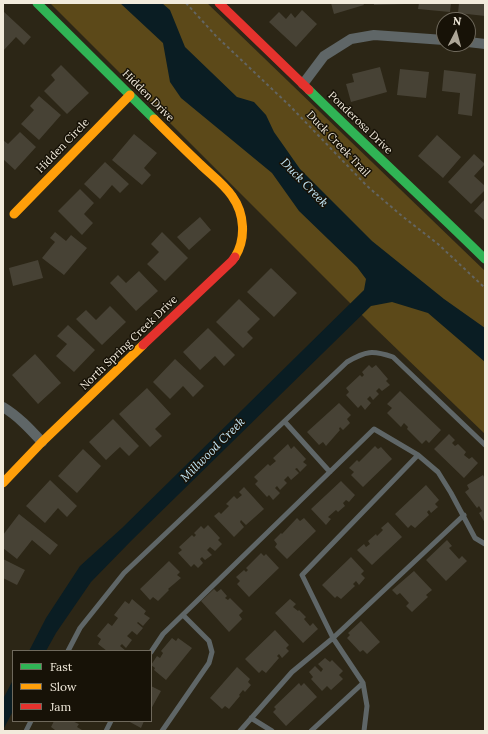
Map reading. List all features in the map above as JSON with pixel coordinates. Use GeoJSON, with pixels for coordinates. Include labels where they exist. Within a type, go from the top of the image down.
{"type":"FeatureCollection","features":[{"type":"Feature","properties":{"kind":"street","name":"Hidden Drive"},"geometry":{"type":"LineString","coordinates":[[37,3],[232,196],[239,207]]}},
{"type":"Feature","properties":{"kind":"street","name":"Ponderosa Drive"},"geometry":{"type":"LineString","coordinates":[[219,3],[485,258]]}},
{"type":"Feature","properties":{"kind":"street"},"geometry":{"type":"LineString","coordinates":[[303,84],[324,56],[351,39],[374,35],[436,39]]}},
{"type":"Feature","properties":{"kind":"street","name":"Hidden Circle"},"geometry":{"type":"LineString","coordinates":[[14,214],[130,95]]}},
{"type":"Feature","properties":{"kind":"street","name":"North Spring Creek Drive"},"geometry":{"type":"LineString","coordinates":[[3,483],[42,442],[232,261],[240,247],[243,226],[239,207]]}},
{"type":"Feature","properties":{"kind":"street"},"geometry":{"type":"LineString","coordinates":[[3,407],[28,427],[42,442]]}},
{"type":"Feature","properties":{"kind":"lane"},"geometry":{"type":"LineString","coordinates":[[69,650],[80,628],[124,573],[347,362],[361,354],[378,352],[393,357],[485,445]]}},
{"type":"Feature","properties":{"kind":"lane"},"geometry":{"type":"LineString","coordinates":[[285,422],[330,472]]}},
{"type":"Feature","properties":{"kind":"lane"},"geometry":{"type":"LineString","coordinates":[[152,650],[163,634],[374,429],[418,455],[438,472],[464,515],[475,538],[485,544]]}},
{"type":"Feature","properties":{"kind":"lane"},"geometry":{"type":"LineString","coordinates":[[364,731],[367,706],[363,683],[333,638],[302,575],[418,455]]}},
{"type":"Feature","properties":{"kind":"lane"},"geometry":{"type":"LineString","coordinates":[[240,731],[292,672],[333,638],[464,515]]}},
{"type":"Feature","properties":{"kind":"lane"},"geometry":{"type":"LineString","coordinates":[[162,731],[208,663],[212,652],[209,641],[183,615]]}},
{"type":"Feature","properties":{"kind":"lane"},"geometry":{"type":"LineString","coordinates":[[311,731],[363,683]]}},
{"type":"Feature","properties":{"kind":"lane"},"geometry":{"type":"LineString","coordinates":[[251,718],[272,731]]}},
{"type":"Feature","properties":{"kind":"lane"},"geometry":{"type":"LineString","coordinates":[[26,731],[31,722]]}},
{"type":"Feature","properties":{"kind":"lane"},"geometry":{"type":"LineString","coordinates":[[106,731],[110,722]]}},
{"type":"Feature","properties":{"kind":"path","name":"Duck Creek Trail"},"geometry":{"type":"LineString","coordinates":[[186,3],[225,45],[290,106],[367,186],[438,244],[485,288]]}},
{"type":"Feature","properties":{"kind":"shaded area"},"geometry":{"type":"Polygon","coordinates":[[[50,3],[207,3],[485,271],[485,434],[374,327],[50,3]]]}},
{"type":"Feature","properties":{"kind":"water"},"geometry":{"type":"Polygon","coordinates":[[[120,3],[162,3],[170,10],[185,47],[237,97],[254,102],[266,115],[274,132],[300,169],[372,241],[444,299],[485,328],[485,362],[428,313],[392,302],[371,306],[91,582],[56,633],[47,650],[30,650],[46,618],[80,566],[122,528],[364,290],[366,279],[357,267],[299,211],[272,173],[181,98],[170,82],[163,43],[120,3]]]}},
{"type":"Feature","properties":{"kind":"water"},"geometry":{"type":"Polygon","coordinates":[[[12,682],[12,713],[3,730],[3,699],[12,682]]]}},
{"type":"Feature","properties":{"kind":"building"},"geometry":{"type":"Polygon","coordinates":[[[331,3],[363,3],[364,5],[334,14],[331,3]]]}},
{"type":"Feature","properties":{"kind":"building"},"geometry":{"type":"Polygon","coordinates":[[[374,3],[405,3],[405,4],[374,5],[374,3]]]}},
{"type":"Feature","properties":{"kind":"building"},"geometry":{"type":"Polygon","coordinates":[[[419,3],[451,3],[450,12],[418,9],[419,3]]]}},
{"type":"Feature","properties":{"kind":"building"},"geometry":{"type":"Polygon","coordinates":[[[459,3],[485,3],[485,16],[476,15],[476,12],[458,12],[459,3]]]}},
{"type":"Feature","properties":{"kind":"building"},"geometry":{"type":"Polygon","coordinates":[[[302,10],[317,24],[296,47],[269,22],[279,12],[286,19],[291,13],[295,18],[302,10]]]}},
{"type":"Feature","properties":{"kind":"building"},"geometry":{"type":"Polygon","coordinates":[[[3,11],[31,37],[24,45],[16,37],[3,51],[3,11]]]}},
{"type":"Feature","properties":{"kind":"building"},"geometry":{"type":"Polygon","coordinates":[[[61,65],[89,93],[67,114],[44,91],[55,80],[51,75],[61,65]]]}},
{"type":"Feature","properties":{"kind":"building"},"geometry":{"type":"Polygon","coordinates":[[[380,67],[387,92],[351,102],[346,84],[354,82],[352,74],[380,67]]]}},
{"type":"Feature","properties":{"kind":"building"},"geometry":{"type":"Polygon","coordinates":[[[400,69],[429,72],[426,98],[397,95],[400,69]]]}},
{"type":"Feature","properties":{"kind":"building"},"geometry":{"type":"Polygon","coordinates":[[[444,70],[476,74],[472,116],[458,114],[460,93],[442,91],[444,70]]]}},
{"type":"Feature","properties":{"kind":"building"},"geometry":{"type":"Polygon","coordinates":[[[39,96],[61,115],[39,140],[21,124],[34,110],[30,106],[39,96]]]}},
{"type":"Feature","properties":{"kind":"building"},"geometry":{"type":"Polygon","coordinates":[[[20,132],[36,147],[15,170],[3,159],[3,140],[8,144],[20,132]]]}},
{"type":"Feature","properties":{"kind":"building"},"geometry":{"type":"Polygon","coordinates":[[[134,134],[157,153],[144,168],[151,175],[142,185],[112,160],[134,134]]]}},
{"type":"Feature","properties":{"kind":"building"},"geometry":{"type":"Polygon","coordinates":[[[437,135],[461,157],[443,178],[418,156],[437,135]]]}},
{"type":"Feature","properties":{"kind":"building"},"geometry":{"type":"Polygon","coordinates":[[[474,154],[485,164],[474,176],[485,186],[485,190],[471,204],[448,182],[474,154]]]}},
{"type":"Feature","properties":{"kind":"building"},"geometry":{"type":"Polygon","coordinates":[[[105,162],[129,184],[120,193],[112,185],[100,199],[84,184],[105,162]]]}},
{"type":"Feature","properties":{"kind":"building"},"geometry":{"type":"Polygon","coordinates":[[[80,189],[94,203],[84,214],[93,223],[82,235],[58,211],[80,189]]]}},
{"type":"Feature","properties":{"kind":"building"},"geometry":{"type":"Polygon","coordinates":[[[485,199],[485,221],[474,211],[485,199]]]}},
{"type":"Feature","properties":{"kind":"building"},"geometry":{"type":"Polygon","coordinates":[[[200,217],[211,230],[189,250],[177,237],[200,217]]]}},
{"type":"Feature","properties":{"kind":"building"},"geometry":{"type":"Polygon","coordinates":[[[55,232],[66,241],[71,235],[87,248],[64,275],[42,258],[55,242],[50,238],[55,232]]]}},
{"type":"Feature","properties":{"kind":"building"},"geometry":{"type":"Polygon","coordinates":[[[162,232],[188,258],[165,281],[147,264],[159,252],[151,244],[162,232]]]}},
{"type":"Feature","properties":{"kind":"building"},"geometry":{"type":"Polygon","coordinates":[[[38,260],[43,278],[13,286],[9,268],[38,260]]]}},
{"type":"Feature","properties":{"kind":"building"},"geometry":{"type":"Polygon","coordinates":[[[271,268],[297,293],[274,317],[247,292],[271,268]]]}},
{"type":"Feature","properties":{"kind":"building"},"geometry":{"type":"Polygon","coordinates":[[[139,271],[158,291],[136,311],[110,283],[118,275],[126,283],[139,271]]]}},
{"type":"Feature","properties":{"kind":"building"},"geometry":{"type":"Polygon","coordinates":[[[239,299],[260,319],[247,332],[253,338],[243,348],[216,322],[239,299]]]}},
{"type":"Feature","properties":{"kind":"building"},"geometry":{"type":"Polygon","coordinates":[[[110,306],[126,322],[102,345],[76,319],[86,310],[96,320],[110,306]]]}},
{"type":"Feature","properties":{"kind":"building"},"geometry":{"type":"Polygon","coordinates":[[[68,325],[95,350],[74,372],[56,356],[67,344],[57,336],[68,325]]]}},
{"type":"Feature","properties":{"kind":"building"},"geometry":{"type":"Polygon","coordinates":[[[208,328],[235,355],[224,366],[215,356],[200,370],[183,352],[208,328]]]}},
{"type":"Feature","properties":{"kind":"building"},"geometry":{"type":"Polygon","coordinates":[[[35,354],[61,383],[38,404],[12,375],[35,354]]]}},
{"type":"Feature","properties":{"kind":"building"},"geometry":{"type":"Polygon","coordinates":[[[175,359],[204,386],[193,397],[183,386],[170,399],[153,382],[175,359]]]}},
{"type":"Feature","properties":{"kind":"building"},"geometry":{"type":"Polygon","coordinates":[[[369,365],[372,368],[376,365],[388,379],[386,381],[390,385],[382,391],[379,388],[376,391],[379,394],[373,400],[370,396],[367,399],[371,403],[365,410],[361,405],[358,408],[346,395],[349,392],[346,388],[360,375],[362,377],[364,375],[362,372],[369,365]]]}},
{"type":"Feature","properties":{"kind":"building"},"geometry":{"type":"Polygon","coordinates":[[[147,388],[171,414],[155,429],[162,436],[150,447],[119,414],[147,388]]]}},
{"type":"Feature","properties":{"kind":"building"},"geometry":{"type":"Polygon","coordinates":[[[400,391],[441,430],[429,443],[426,440],[422,444],[407,429],[408,427],[404,423],[401,427],[387,413],[392,408],[387,404],[400,391]]]}},
{"type":"Feature","properties":{"kind":"building"},"geometry":{"type":"Polygon","coordinates":[[[339,403],[351,415],[347,419],[350,423],[343,430],[340,427],[340,430],[326,446],[323,442],[319,445],[307,432],[339,403]]]}},
{"type":"Feature","properties":{"kind":"building"},"geometry":{"type":"Polygon","coordinates":[[[113,419],[139,446],[129,456],[120,447],[106,460],[89,442],[113,419]]]}},
{"type":"Feature","properties":{"kind":"building"},"geometry":{"type":"Polygon","coordinates":[[[449,434],[455,440],[452,443],[455,446],[458,444],[466,452],[464,455],[469,459],[472,457],[478,463],[464,478],[434,449],[449,434]]]}},
{"type":"Feature","properties":{"kind":"building"},"geometry":{"type":"Polygon","coordinates":[[[288,444],[291,449],[294,446],[306,459],[303,462],[307,465],[300,472],[297,468],[295,469],[299,473],[291,480],[288,476],[284,480],[287,483],[280,490],[277,486],[275,488],[280,493],[273,500],[269,495],[267,497],[255,484],[258,481],[254,477],[268,464],[270,466],[276,461],[273,458],[288,444]]]}},
{"type":"Feature","properties":{"kind":"building"},"geometry":{"type":"Polygon","coordinates":[[[375,446],[378,449],[381,447],[392,459],[363,487],[351,475],[354,472],[349,468],[357,460],[359,462],[375,446]]]}},
{"type":"Feature","properties":{"kind":"building"},"geometry":{"type":"Polygon","coordinates":[[[83,449],[101,466],[77,493],[58,476],[83,449]]]}},
{"type":"Feature","properties":{"kind":"building"},"geometry":{"type":"Polygon","coordinates":[[[483,475],[485,479],[485,523],[479,513],[482,511],[479,506],[477,508],[465,492],[469,489],[467,485],[483,475]]]}},
{"type":"Feature","properties":{"kind":"building"},"geometry":{"type":"Polygon","coordinates":[[[50,480],[77,506],[67,517],[58,508],[45,523],[26,506],[50,480]]]}},
{"type":"Feature","properties":{"kind":"building"},"geometry":{"type":"Polygon","coordinates":[[[341,481],[355,495],[349,502],[346,500],[343,503],[345,506],[338,512],[336,510],[328,517],[331,519],[326,525],[311,509],[341,481]]]}},
{"type":"Feature","properties":{"kind":"building"},"geometry":{"type":"Polygon","coordinates":[[[426,485],[439,500],[435,504],[438,507],[431,513],[429,510],[427,512],[429,515],[415,528],[411,525],[408,528],[395,514],[426,485]]]}},
{"type":"Feature","properties":{"kind":"building"},"geometry":{"type":"Polygon","coordinates":[[[244,487],[264,509],[246,525],[241,520],[240,522],[244,527],[234,537],[214,516],[219,512],[221,514],[229,506],[226,504],[234,496],[237,499],[242,495],[239,492],[244,487]]]}},
{"type":"Feature","properties":{"kind":"building"},"geometry":{"type":"Polygon","coordinates":[[[19,514],[58,545],[50,555],[32,540],[17,559],[3,548],[3,535],[19,514]]]}},
{"type":"Feature","properties":{"kind":"building"},"geometry":{"type":"Polygon","coordinates":[[[297,518],[300,521],[304,518],[316,531],[287,559],[275,547],[277,544],[274,540],[297,518]]]}},
{"type":"Feature","properties":{"kind":"building"},"geometry":{"type":"Polygon","coordinates":[[[388,522],[402,537],[372,565],[357,550],[364,544],[366,547],[370,544],[368,541],[376,534],[377,536],[383,530],[381,528],[388,522]]]}},
{"type":"Feature","properties":{"kind":"building"},"geometry":{"type":"Polygon","coordinates":[[[208,525],[220,538],[218,540],[222,544],[215,551],[210,547],[207,550],[212,555],[205,560],[202,557],[200,559],[203,563],[198,568],[194,564],[191,567],[178,553],[182,550],[179,547],[192,535],[194,537],[196,535],[194,533],[201,526],[204,529],[208,525]]]}},
{"type":"Feature","properties":{"kind":"building"},"geometry":{"type":"Polygon","coordinates":[[[447,540],[452,546],[449,548],[459,559],[462,556],[467,561],[446,581],[426,560],[447,540]]]}},
{"type":"Feature","properties":{"kind":"building"},"geometry":{"type":"Polygon","coordinates":[[[261,553],[264,556],[266,554],[279,568],[249,597],[237,584],[240,581],[236,577],[244,570],[246,572],[248,570],[246,568],[261,553]]]}},
{"type":"Feature","properties":{"kind":"building"},"geometry":{"type":"Polygon","coordinates":[[[351,557],[364,571],[361,574],[365,578],[359,585],[356,581],[353,584],[355,586],[341,599],[337,596],[335,598],[322,585],[351,557]]]}},
{"type":"Feature","properties":{"kind":"building"},"geometry":{"type":"Polygon","coordinates":[[[3,559],[25,570],[17,585],[3,578],[3,559]]]}},
{"type":"Feature","properties":{"kind":"building"},"geometry":{"type":"Polygon","coordinates":[[[169,561],[180,572],[177,575],[181,578],[168,589],[169,590],[158,601],[153,597],[150,600],[140,589],[169,561]]]}},
{"type":"Feature","properties":{"kind":"building"},"geometry":{"type":"Polygon","coordinates":[[[414,571],[432,590],[426,595],[428,597],[412,612],[406,606],[409,603],[400,593],[397,595],[392,590],[414,571]]]}},
{"type":"Feature","properties":{"kind":"building"},"geometry":{"type":"Polygon","coordinates":[[[214,589],[217,592],[221,589],[227,596],[225,598],[228,600],[230,598],[243,611],[239,615],[242,619],[229,632],[201,601],[214,589]]]}},
{"type":"Feature","properties":{"kind":"building"},"geometry":{"type":"Polygon","coordinates":[[[132,599],[146,611],[144,614],[150,618],[143,626],[138,622],[137,623],[143,628],[137,635],[132,631],[127,636],[132,640],[126,648],[122,644],[120,646],[125,650],[106,650],[98,644],[101,639],[97,636],[108,623],[112,626],[118,618],[114,615],[125,601],[129,604],[132,599]]]}},
{"type":"Feature","properties":{"kind":"building"},"geometry":{"type":"Polygon","coordinates":[[[290,599],[296,604],[293,607],[298,611],[299,610],[306,617],[304,619],[310,626],[313,623],[318,629],[303,643],[275,613],[290,599]]]}},
{"type":"Feature","properties":{"kind":"building"},"geometry":{"type":"Polygon","coordinates":[[[361,621],[380,642],[367,654],[363,650],[360,652],[347,638],[350,635],[348,633],[361,621]]]}},
{"type":"Feature","properties":{"kind":"building"},"geometry":{"type":"Polygon","coordinates":[[[275,630],[289,645],[286,648],[289,651],[282,658],[279,654],[277,656],[279,658],[266,673],[262,670],[259,673],[245,659],[275,630]]]}},
{"type":"Feature","properties":{"kind":"building"},"geometry":{"type":"Polygon","coordinates":[[[172,638],[176,641],[178,638],[192,648],[166,680],[154,670],[155,668],[152,666],[157,656],[160,658],[163,653],[161,651],[172,638]]]}},
{"type":"Feature","properties":{"kind":"building"},"geometry":{"type":"Polygon","coordinates":[[[325,658],[330,662],[332,660],[343,671],[339,675],[343,679],[331,690],[327,686],[322,691],[311,679],[313,677],[309,672],[315,666],[321,672],[323,669],[318,664],[325,658]]]}},
{"type":"Feature","properties":{"kind":"building"},"geometry":{"type":"Polygon","coordinates":[[[237,667],[250,679],[248,682],[251,685],[245,692],[243,690],[229,709],[225,706],[222,709],[210,698],[237,667]]]}},
{"type":"Feature","properties":{"kind":"building"},"geometry":{"type":"Polygon","coordinates":[[[299,683],[301,686],[304,683],[317,697],[286,726],[273,712],[276,709],[274,707],[299,683]]]}},
{"type":"Feature","properties":{"kind":"building"},"geometry":{"type":"Polygon","coordinates":[[[152,686],[161,691],[152,707],[152,686]]]}},
{"type":"Feature","properties":{"kind":"building"},"geometry":{"type":"Polygon","coordinates":[[[54,722],[74,722],[79,724],[77,727],[82,730],[54,731],[55,730],[51,727],[54,722]]]}},
{"type":"Feature","properties":{"kind":"building"},"geometry":{"type":"Polygon","coordinates":[[[130,722],[144,722],[141,728],[130,722]]]}},
{"type":"Feature","properties":{"kind":"traffic: fast"},"geometry":{"type":"LineString","coordinates":[[37,3],[154,119]]}},
{"type":"Feature","properties":{"kind":"traffic: fast"},"geometry":{"type":"LineString","coordinates":[[309,90],[485,259]]}},
{"type":"Feature","properties":{"kind":"traffic: slow"},"geometry":{"type":"LineString","coordinates":[[14,214],[130,95]]}},
{"type":"Feature","properties":{"kind":"traffic: slow"},"geometry":{"type":"LineString","coordinates":[[154,119],[225,187],[232,196],[242,218],[241,242],[235,257]]}},
{"type":"Feature","properties":{"kind":"traffic: slow"},"geometry":{"type":"LineString","coordinates":[[3,483],[42,442],[143,345]]}},
{"type":"Feature","properties":{"kind":"traffic: jam"},"geometry":{"type":"LineString","coordinates":[[219,3],[309,90]]}},
{"type":"Feature","properties":{"kind":"traffic: jam"},"geometry":{"type":"LineString","coordinates":[[143,345],[235,257]]}},
{"type":"Feature","properties":{"kind":"water label","name":"Duck Creek"},"geometry":{"type":"Point","coordinates":[304,183]}},
{"type":"Feature","properties":{"kind":"water label","name":"Millwood Creek"},"geometry":{"type":"Point","coordinates":[213,450]}}]}
